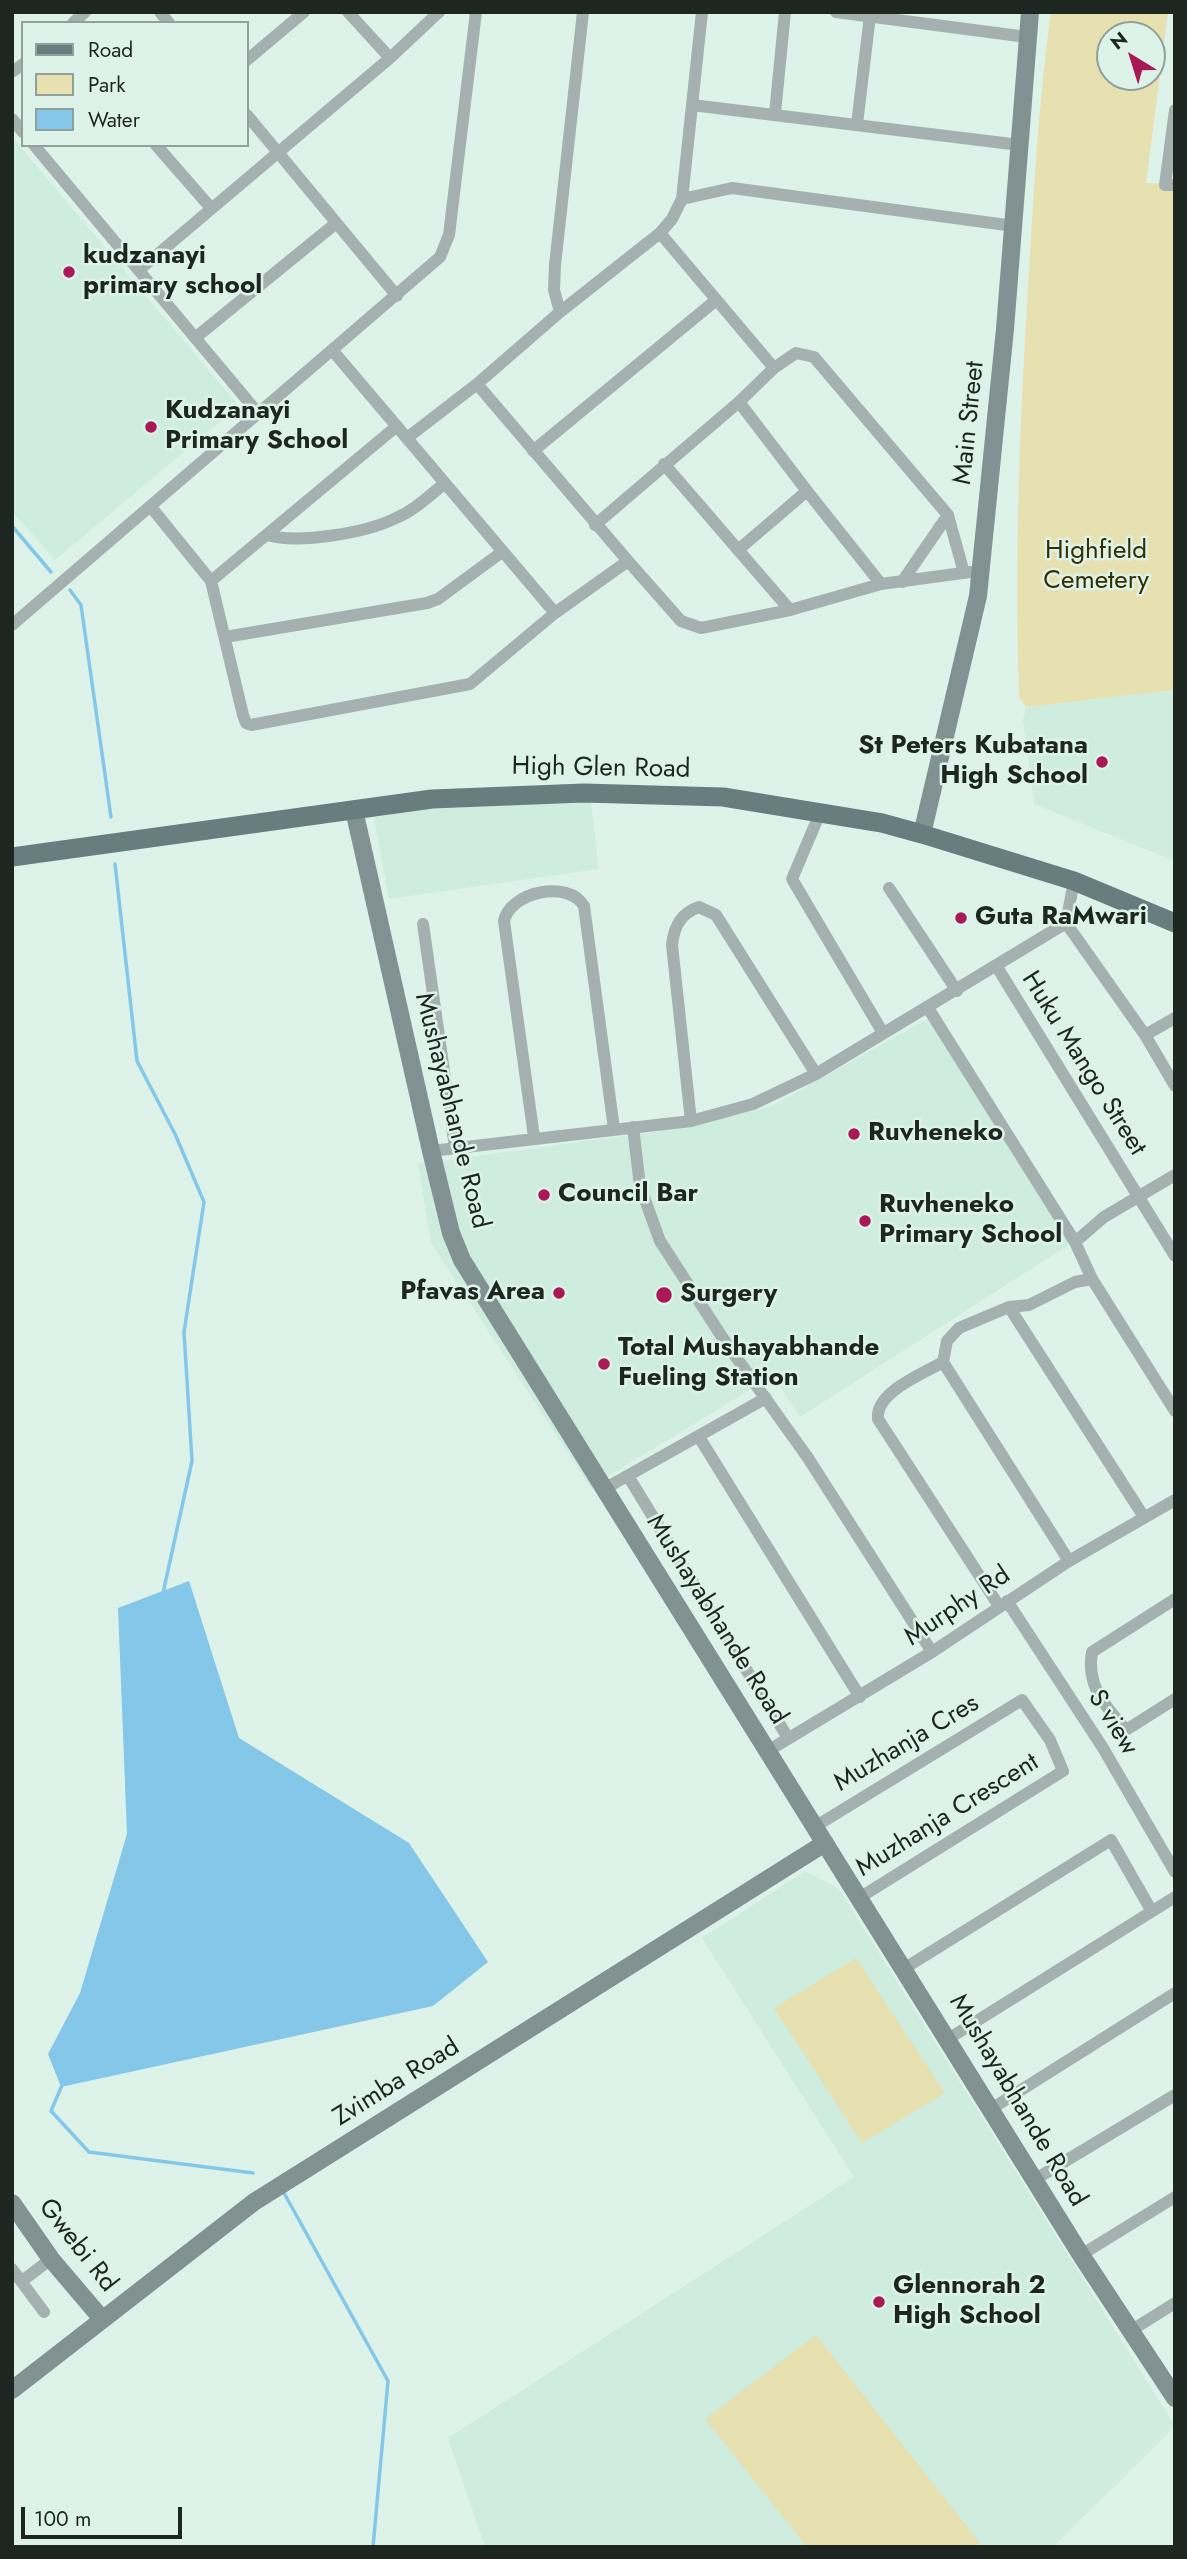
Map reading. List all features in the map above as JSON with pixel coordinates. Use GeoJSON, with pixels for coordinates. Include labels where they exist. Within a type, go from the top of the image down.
{"type":"FeatureCollection","features":[{"type":"Feature","properties":{"kind":"main road","name":"High Glen Road"},"geometry":{"type":"LineString","coordinates":[[12,857],[354,810],[496,794],[584,793],[723,797],[922,834],[1074,881],[1175,923]]}},
{"type":"Feature","properties":{"kind":"street"},"geometry":{"type":"LineString","coordinates":[[248,60],[304,12]]}},
{"type":"Feature","properties":{"kind":"street"},"geometry":{"type":"LineString","coordinates":[[348,12],[390,58]]}},
{"type":"Feature","properties":{"kind":"street"},"geometry":{"type":"LineString","coordinates":[[139,270],[390,58],[439,12]]}},
{"type":"Feature","properties":{"kind":"street"},"geometry":{"type":"LineString","coordinates":[[12,625],[397,296],[446,247],[476,12]]}},
{"type":"Feature","properties":{"kind":"street"},"geometry":{"type":"LineString","coordinates":[[560,312],[554,290],[555,265],[583,12]]}},
{"type":"Feature","properties":{"kind":"street"},"geometry":{"type":"LineString","coordinates":[[407,438],[477,384],[560,312],[660,233],[672,219],[682,199],[702,12]]}},
{"type":"Feature","properties":{"kind":"street"},"geometry":{"type":"LineString","coordinates":[[775,113],[785,12]]}},
{"type":"Feature","properties":{"kind":"street"},"geometry":{"type":"LineString","coordinates":[[836,12],[912,17],[1027,37]]}},
{"type":"Feature","properties":{"kind":"street","name":"Main Street"},"geometry":{"type":"LineString","coordinates":[[922,834],[978,596],[973,572],[1014,226],[1030,12]]}},
{"type":"Feature","properties":{"kind":"street"},"geometry":{"type":"LineString","coordinates":[[858,124],[870,16]]}},
{"type":"Feature","properties":{"kind":"street"},"geometry":{"type":"LineString","coordinates":[[692,105],[775,113],[1020,145]]}},
{"type":"Feature","properties":{"kind":"street"},"geometry":{"type":"LineString","coordinates":[[1175,110],[1165,185],[1175,185]]}},
{"type":"Feature","properties":{"kind":"street"},"geometry":{"type":"LineString","coordinates":[[248,117],[397,296]]}},
{"type":"Feature","properties":{"kind":"street"},"geometry":{"type":"LineString","coordinates":[[36,147],[258,413]]}},
{"type":"Feature","properties":{"kind":"street"},"geometry":{"type":"LineString","coordinates":[[158,147],[211,208]]}},
{"type":"Feature","properties":{"kind":"street"},"geometry":{"type":"LineString","coordinates":[[682,199],[732,188],[1014,226]]}},
{"type":"Feature","properties":{"kind":"street"},"geometry":{"type":"LineString","coordinates":[[195,338],[335,224]]}},
{"type":"Feature","properties":{"kind":"street"},"geometry":{"type":"LineString","coordinates":[[660,233],[774,368]]}},
{"type":"Feature","properties":{"kind":"street"},"geometry":{"type":"LineString","coordinates":[[533,451],[715,301]]}},
{"type":"Feature","properties":{"kind":"street"},"geometry":{"type":"LineString","coordinates":[[333,351],[555,614]]}},
{"type":"Feature","properties":{"kind":"street"},"geometry":{"type":"LineString","coordinates":[[477,384],[595,525],[681,621],[688,625],[701,628],[790,610],[881,584],[973,572],[948,515],[814,357],[796,353],[774,368],[739,402],[595,525]]}},
{"type":"Feature","properties":{"kind":"street"},"geometry":{"type":"LineString","coordinates":[[739,402],[881,584]]}},
{"type":"Feature","properties":{"kind":"street"},"geometry":{"type":"LineString","coordinates":[[211,581],[397,426]]}},
{"type":"Feature","properties":{"kind":"street"},"geometry":{"type":"LineString","coordinates":[[664,464],[790,610]]}},
{"type":"Feature","properties":{"kind":"street"},"geometry":{"type":"LineString","coordinates":[[267,535],[295,539],[374,526],[417,507],[445,484]]}},
{"type":"Feature","properties":{"kind":"street"},"geometry":{"type":"LineString","coordinates":[[738,550],[807,491]]}},
{"type":"Feature","properties":{"kind":"street"},"geometry":{"type":"LineString","coordinates":[[150,507],[211,581],[244,719],[251,724],[470,684],[555,614],[628,561]]}},
{"type":"Feature","properties":{"kind":"street"},"geometry":{"type":"LineString","coordinates":[[902,582],[948,515]]}},
{"type":"Feature","properties":{"kind":"street"},"geometry":{"type":"LineString","coordinates":[[225,637],[426,603],[438,598],[502,552]]}},
{"type":"Feature","properties":{"kind":"street","name":"Mushayabhande Road"},"geometry":{"type":"LineString","coordinates":[[354,810],[430,1151],[451,1233],[462,1260],[766,1752],[905,1968],[1034,2180],[1175,2398]]}},
{"type":"Feature","properties":{"kind":"street"},"geometry":{"type":"LineString","coordinates":[[820,813],[792,879],[883,1033]]}},
{"type":"Feature","properties":{"kind":"street"},"geometry":{"type":"LineString","coordinates":[[1074,881],[1066,923],[1145,1035],[1175,1086]]}},
{"type":"Feature","properties":{"kind":"street"},"geometry":{"type":"LineString","coordinates":[[889,888],[957,991]]}},
{"type":"Feature","properties":{"kind":"street"},"geometry":{"type":"LineString","coordinates":[[534,1137],[505,921],[506,911],[514,903],[555,892],[575,896],[583,906],[614,1129]]}},
{"type":"Feature","properties":{"kind":"street"},"geometry":{"type":"LineString","coordinates":[[691,1121],[671,944],[673,932],[689,910],[699,907],[716,915],[816,1074]]}},
{"type":"Feature","properties":{"kind":"street"},"geometry":{"type":"LineString","coordinates":[[430,1151],[691,1121],[753,1104],[816,1074],[1066,923]]}},
{"type":"Feature","properties":{"kind":"street"},"geometry":{"type":"LineString","coordinates":[[423,924],[455,1148]]}},
{"type":"Feature","properties":{"kind":"street","name":"Huku Mango Street"},"geometry":{"type":"LineString","coordinates":[[997,967],[1175,1256]]}},
{"type":"Feature","properties":{"kind":"street"},"geometry":{"type":"LineString","coordinates":[[928,1008],[1075,1242],[1092,1279],[1175,1411]]}},
{"type":"Feature","properties":{"kind":"street"},"geometry":{"type":"LineString","coordinates":[[1145,1035],[1175,1018]]}},
{"type":"Feature","properties":{"kind":"street"},"geometry":{"type":"LineString","coordinates":[[633,1127],[640,1186],[660,1241],[808,1458],[932,1652]]}},
{"type":"Feature","properties":{"kind":"street"},"geometry":{"type":"LineString","coordinates":[[1075,1242],[1104,1217],[1139,1199],[1175,1175]]}},
{"type":"Feature","properties":{"kind":"street"},"geometry":{"type":"LineString","coordinates":[[1069,1561],[943,1362],[947,1341],[959,1328],[1009,1307],[1029,1305],[1074,1282],[1092,1279]]}},
{"type":"Feature","properties":{"kind":"street"},"geometry":{"type":"LineString","coordinates":[[1009,1307],[1144,1517]]}},
{"type":"Feature","properties":{"kind":"street","name":"S view"},"geometry":{"type":"LineString","coordinates":[[943,1362],[884,1398],[877,1410],[878,1419],[1103,1748],[1175,1871]]}},
{"type":"Feature","properties":{"kind":"street"},"geometry":{"type":"LineString","coordinates":[[604,1489],[766,1398]]}},
{"type":"Feature","properties":{"kind":"street"},"geometry":{"type":"LineString","coordinates":[[699,1437],[860,1697]]}},
{"type":"Feature","properties":{"kind":"street"},"geometry":{"type":"LineString","coordinates":[[628,1476],[788,1738]]}},
{"type":"Feature","properties":{"kind":"street","name":"Murphy Rd"},"geometry":{"type":"LineString","coordinates":[[766,1752],[932,1652],[1069,1561],[1175,1500]]}},
{"type":"Feature","properties":{"kind":"street"},"geometry":{"type":"LineString","coordinates":[[1175,1599],[1092,1652],[1089,1667],[1093,1686],[1101,1701],[1126,1730],[1175,1699]]}},
{"type":"Feature","properties":{"kind":"street","name":"Muzhanja Cres"},"geometry":{"type":"LineString","coordinates":[[816,1826],[1022,1700]]}},
{"type":"Feature","properties":{"kind":"street","name":"Muzhanja Crescent"},"geometry":{"type":"LineString","coordinates":[[859,1898],[1063,1771],[1050,1740],[1022,1700]]}},
{"type":"Feature","properties":{"kind":"street"},"geometry":{"type":"LineString","coordinates":[[905,1968],[1111,1840],[1151,1910]]}},
{"type":"Feature","properties":{"kind":"street","name":"Zvimba Road"},"geometry":{"type":"LineString","coordinates":[[12,2390],[254,2202],[825,1843]]}},
{"type":"Feature","properties":{"kind":"street"},"geometry":{"type":"LineString","coordinates":[[948,2039],[1175,1897]]}},
{"type":"Feature","properties":{"kind":"street"},"geometry":{"type":"LineString","coordinates":[[990,2109],[1175,1993]]}},
{"type":"Feature","properties":{"kind":"street"},"geometry":{"type":"LineString","coordinates":[[1034,2180],[1175,2095]]}},
{"type":"Feature","properties":{"kind":"street"},"geometry":{"type":"LineString","coordinates":[[1081,2255],[1175,2197]]}},
{"type":"Feature","properties":{"kind":"street","name":"Gwebi Rd"},"geometry":{"type":"LineString","coordinates":[[12,2203],[51,2259],[102,2319]]}},
{"type":"Feature","properties":{"kind":"street"},"geometry":{"type":"LineString","coordinates":[[22,2281],[51,2259]]}},
{"type":"Feature","properties":{"kind":"street"},"geometry":{"type":"LineString","coordinates":[[12,2269],[44,2312]]}},
{"type":"Feature","properties":{"kind":"street"},"geometry":{"type":"LineString","coordinates":[[1132,2330],[1175,2303]]}},
{"type":"Feature","properties":{"kind":"shaded area","name":"kudzanayi primary school"},"geometry":{"type":"Polygon","coordinates":[[[12,137],[239,406],[55,560],[12,511],[12,137]]]}},
{"type":"Feature","properties":{"kind":"shaded area","name":"St Peters Kubatana High School"},"geometry":{"type":"Polygon","coordinates":[[[1175,690],[1175,861],[1034,804],[1023,720],[1026,707],[1175,690]]]}},
{"type":"Feature","properties":{"kind":"shaded area"},"geometry":{"type":"Polygon","coordinates":[[[452,802],[591,802],[599,869],[389,899],[374,818],[452,802]]]}},
{"type":"Feature","properties":{"kind":"shaded area"},"geometry":{"type":"Polygon","coordinates":[[[929,1018],[1070,1244],[800,1417],[773,1376],[590,1487],[431,1243],[418,1164],[660,1131],[770,1107],[929,1018]]]}},
{"type":"Feature","properties":{"kind":"shaded area","name":"Glennorah 2 High School"},"geometry":{"type":"Polygon","coordinates":[[[805,1871],[839,1889],[1175,2426],[1053,2547],[485,2547],[448,2438],[854,2177],[702,1938],[805,1871]]]}},
{"type":"Feature","properties":{"kind":"green space","name":"Highfield Cemetery"},"geometry":{"type":"Polygon","coordinates":[[[1051,12],[1168,12],[1166,28],[1166,21],[1096,21],[1096,91],[1158,91],[1146,183],[1175,184],[1175,690],[1026,707],[1019,697],[1019,485],[1040,110],[1051,12]]]}},
{"type":"Feature","properties":{"kind":"green space"},"geometry":{"type":"Polygon","coordinates":[[[856,1958],[945,2093],[862,2143],[774,2008],[856,1958]]]}},
{"type":"Feature","properties":{"kind":"green space"},"geometry":{"type":"Polygon","coordinates":[[[816,2335],[983,2547],[807,2547],[705,2419],[816,2335]]]}},
{"type":"Feature","properties":{"kind":"water"},"geometry":{"type":"Polygon","coordinates":[[[189,1581],[239,1738],[409,1843],[488,1962],[433,2006],[61,2087],[48,2054],[80,1993],[127,1834],[118,1608],[189,1581]]]}},
{"type":"Feature","properties":{"kind":"waterway"},"geometry":{"type":"LineString","coordinates":[[12,526],[51,572]]}},
{"type":"Feature","properties":{"kind":"waterway"},"geometry":{"type":"LineString","coordinates":[[70,590],[81,605],[111,817]]}},
{"type":"Feature","properties":{"kind":"waterway"},"geometry":{"type":"LineString","coordinates":[[115,864],[137,1061],[175,1134],[204,1202],[184,1332],[192,1461],[163,1593]]}},
{"type":"Feature","properties":{"kind":"waterway"},"geometry":{"type":"LineString","coordinates":[[63,2083],[51,2111],[89,2152],[253,2173]]}},
{"type":"Feature","properties":{"kind":"waterway"},"geometry":{"type":"LineString","coordinates":[[284,2193],[388,2381],[373,2547]]}},
{"type":"Feature","properties":{"kind":"place","name":"kudzanayi primary school"},"geometry":{"type":"Point","coordinates":[69,272]}},
{"type":"Feature","properties":{"kind":"place","name":"Kudzanayi Primary School"},"geometry":{"type":"Point","coordinates":[151,427]}},
{"type":"Feature","properties":{"kind":"place","name":"St Peters Kubatana High School"},"geometry":{"type":"Point","coordinates":[1102,762]}},
{"type":"Feature","properties":{"kind":"place","name":"Guta RaMwari"},"geometry":{"type":"Point","coordinates":[961,918]}},
{"type":"Feature","properties":{"kind":"place","name":"Ruvheneko"},"geometry":{"type":"Point","coordinates":[854,1134]}},
{"type":"Feature","properties":{"kind":"place","name":"Council Bar"},"geometry":{"type":"Point","coordinates":[544,1195]}},
{"type":"Feature","properties":{"kind":"place","name":"Ruvheneko Primary School"},"geometry":{"type":"Point","coordinates":[865,1221]}},
{"type":"Feature","properties":{"kind":"place","name":"Pfavas Area"},"geometry":{"type":"Point","coordinates":[559,1293]}},
{"type":"Feature","properties":{"kind":"place","name":"Surgery"},"geometry":{"type":"Point","coordinates":[664,1295]}},
{"type":"Feature","properties":{"kind":"place","name":"Total Mushayabhande Fueling Station"},"geometry":{"type":"Point","coordinates":[604,1364]}},
{"type":"Feature","properties":{"kind":"place","name":"Glennorah 2 High School"},"geometry":{"type":"Point","coordinates":[879,2302]}}]}
